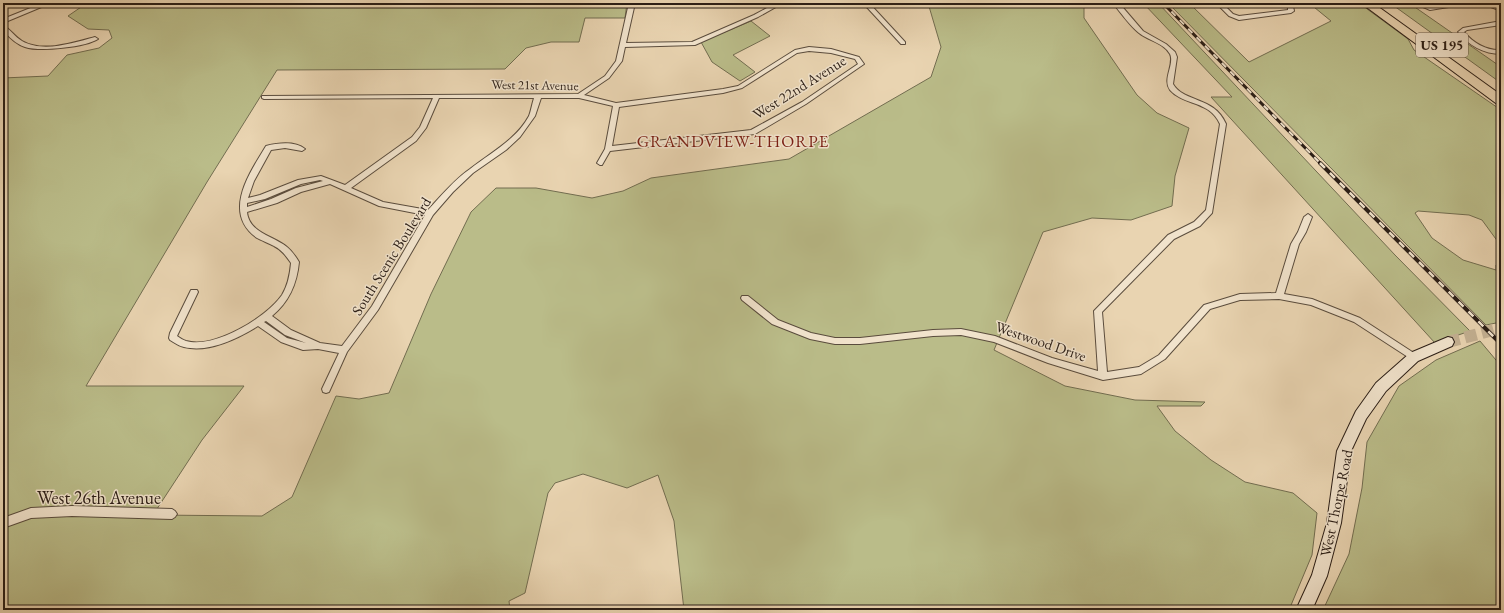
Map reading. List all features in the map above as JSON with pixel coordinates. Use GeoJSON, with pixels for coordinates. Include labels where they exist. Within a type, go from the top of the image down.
{"type":"FeatureCollection","features":[{"type":"Feature","properties":{"kind":"highway","name":"US 195"},"geometry":{"type":"LineString","coordinates":[[1366,3],[1501,101]]}},
{"type":"Feature","properties":{"kind":"highway","name":"US 195"},"geometry":{"type":"LineString","coordinates":[[1383,3],[1501,89]]}},
{"type":"Feature","properties":{"kind":"highway"},"geometry":{"type":"LineString","coordinates":[[1501,89],[1436,44],[1429,42],[1421,43],[1420,46],[1422,48],[1501,104]]}},
{"type":"Feature","properties":{"kind":"street"},"geometry":{"type":"LineString","coordinates":[[3,21],[48,3]]}},
{"type":"Feature","properties":{"kind":"street"},"geometry":{"type":"LineString","coordinates":[[579,96],[607,77],[619,62],[632,3]]}},
{"type":"Feature","properties":{"kind":"street"},"geometry":{"type":"LineString","coordinates":[[623,45],[693,44],[756,16],[780,3]]}},
{"type":"Feature","properties":{"kind":"street"},"geometry":{"type":"LineString","coordinates":[[866,3],[903,43]]}},
{"type":"Feature","properties":{"kind":"street"},"geometry":{"type":"LineString","coordinates":[[1103,376],[1098,311],[1171,237],[1197,224],[1209,211],[1223,124],[1214,110],[1174,91],[1170,84],[1174,57],[1172,52],[1164,45],[1141,32],[1116,3]]}},
{"type":"Feature","properties":{"kind":"street"},"geometry":{"type":"LineString","coordinates":[[1219,3],[1231,15],[1238,18],[1291,11],[1291,7],[1285,3]]}},
{"type":"Feature","properties":{"kind":"street"},"geometry":{"type":"LineString","coordinates":[[1417,3],[1426,8],[1461,3]]}},
{"type":"Feature","properties":{"kind":"street"},"geometry":{"type":"LineString","coordinates":[[1484,3],[1501,9]]}},
{"type":"Feature","properties":{"kind":"street"},"geometry":{"type":"LineString","coordinates":[[1501,23],[1465,29],[1461,32],[1463,36],[1484,50],[1493,53],[1501,52]]}},
{"type":"Feature","properties":{"kind":"street"},"geometry":{"type":"LineString","coordinates":[[3,27],[19,43],[27,46],[57,47],[95,39]]}},
{"type":"Feature","properties":{"kind":"street","name":"West 21st Avenue"},"geometry":{"type":"LineString","coordinates":[[264,97],[579,96],[616,105],[723,91],[740,87],[795,52],[809,49],[831,51],[857,58],[861,64]]}},
{"type":"Feature","properties":{"kind":"street","name":"West 22nd Avenue"},"geometry":{"type":"LineString","coordinates":[[608,149],[753,132],[804,103],[861,64]]}},
{"type":"Feature","properties":{"kind":"street"},"geometry":{"type":"LineString","coordinates":[[346,188],[414,139],[424,128],[436,96]]}},
{"type":"Feature","properties":{"kind":"street","name":"South Scenic Boulevard"},"geometry":{"type":"LineString","coordinates":[[326,389],[344,350],[375,308],[430,213],[450,190],[471,171],[504,148],[518,135],[532,116],[538,96]]}},
{"type":"Feature","properties":{"kind":"street"},"geometry":{"type":"LineString","coordinates":[[600,163],[608,149],[616,105]]}},
{"type":"Feature","properties":{"kind":"street"},"geometry":{"type":"LineString","coordinates":[[194,292],[174,333],[173,338],[178,343],[194,345],[218,342],[236,335],[259,323],[281,302],[291,287],[295,262],[283,247],[259,236],[248,226],[244,219],[243,206],[246,189],[268,148],[288,146],[302,149]]}},
{"type":"Feature","properties":{"kind":"street"},"geometry":{"type":"LineString","coordinates":[[243,206],[267,203],[299,190],[330,182],[382,204],[430,213]]}},
{"type":"Feature","properties":{"kind":"street"},"geometry":{"type":"LineString","coordinates":[[1279,296],[1295,244],[1302,232],[1308,216]]}},
{"type":"Feature","properties":{"kind":"street","name":"Westwood Drive"},"geometry":{"type":"LineString","coordinates":[[744,298],[775,322],[810,336],[835,341],[860,341],[933,333],[961,332],[995,339],[1051,361],[1103,376],[1141,370],[1162,357],[1207,307],[1240,297],[1279,296],[1312,302],[1357,320],[1414,356]]}},
{"type":"Feature","properties":{"kind":"street"},"geometry":{"type":"LineString","coordinates":[[267,317],[290,333],[309,340],[318,346]]}},
{"type":"Feature","properties":{"kind":"street"},"geometry":{"type":"LineString","coordinates":[[259,323],[284,340],[303,347],[318,346],[344,350]]}},
{"type":"Feature","properties":{"kind":"street","name":"West Thorpe Road"},"geometry":{"type":"LineString","coordinates":[[1304,610],[1319,576],[1334,523],[1344,452],[1361,415],[1380,387],[1414,356],[1448,342]]}},
{"type":"Feature","properties":{"kind":"street","name":"West 26th Avenue"},"geometry":{"type":"LineString","coordinates":[[3,523],[31,513],[72,511],[172,514]]}},
{"type":"Feature","properties":{"kind":"green space"},"geometry":{"type":"Polygon","coordinates":[[[108,3],[627,3],[625,18],[585,18],[579,42],[551,42],[526,48],[505,69],[277,70],[207,182],[86,386],[244,386],[202,440],[153,515],[262,516],[292,497],[336,396],[359,399],[389,393],[431,294],[471,212],[496,188],[536,188],[592,198],[623,191],[651,178],[789,159],[931,77],[941,47],[928,3],[1084,3],[1084,18],[1137,95],[1157,113],[1189,128],[1175,176],[1172,206],[1131,220],[1092,218],[1043,232],[994,350],[1065,386],[1135,400],[1205,402],[1201,406],[1157,406],[1175,431],[1211,460],[1245,482],[1293,493],[1317,513],[1312,555],[1289,610],[684,610],[674,521],[658,475],[627,488],[583,474],[555,483],[548,493],[525,593],[509,601],[510,610],[3,610],[3,519],[6,514],[3,514],[3,410],[5,406],[3,406],[3,78],[48,76],[67,55],[99,48],[112,38],[109,30],[88,29],[68,16],[84,5],[108,3]]]}},
{"type":"Feature","properties":{"kind":"green space"},"geometry":{"type":"Polygon","coordinates":[[[1143,3],[1158,3],[1395,255],[1470,331],[1435,343],[1211,97],[1232,97],[1143,3]]]}},
{"type":"Feature","properties":{"kind":"green space"},"geometry":{"type":"Polygon","coordinates":[[[1168,3],[1189,3],[1249,62],[1331,21],[1309,3],[1359,3],[1408,39],[1414,50],[1501,110],[1501,246],[1482,220],[1469,215],[1418,211],[1415,213],[1432,238],[1463,260],[1496,270],[1496,265],[1501,263],[1501,322],[1486,325],[1168,3]]]}},
{"type":"Feature","properties":{"kind":"green space"},"geometry":{"type":"Polygon","coordinates":[[[1390,3],[1409,3],[1501,67],[1501,83],[1390,3]]]}},
{"type":"Feature","properties":{"kind":"green space"},"geometry":{"type":"Polygon","coordinates":[[[751,21],[770,36],[733,55],[755,72],[740,81],[712,62],[701,42],[751,21]]]}},
{"type":"Feature","properties":{"kind":"green space"},"geometry":{"type":"Polygon","coordinates":[[[1480,341],[1501,366],[1501,610],[1323,610],[1349,554],[1362,488],[1367,442],[1399,386],[1436,360],[1480,341]]]}},
{"type":"Feature","properties":{"kind":"tunnel"},"geometry":{"type":"LineString","coordinates":[[1448,342],[1501,328]]}},
{"type":"Feature","properties":{"kind":"railway"},"geometry":{"type":"LineString","coordinates":[[1163,3],[1321,164]]}},
{"type":"Feature","properties":{"kind":"railway"},"geometry":{"type":"LineString","coordinates":[[1321,164],[1501,344]]}},
{"type":"Feature","properties":{"kind":"district","name":"GRANDVIEW-THORPE"},"geometry":{"type":"Point","coordinates":[733,141]}}]}
